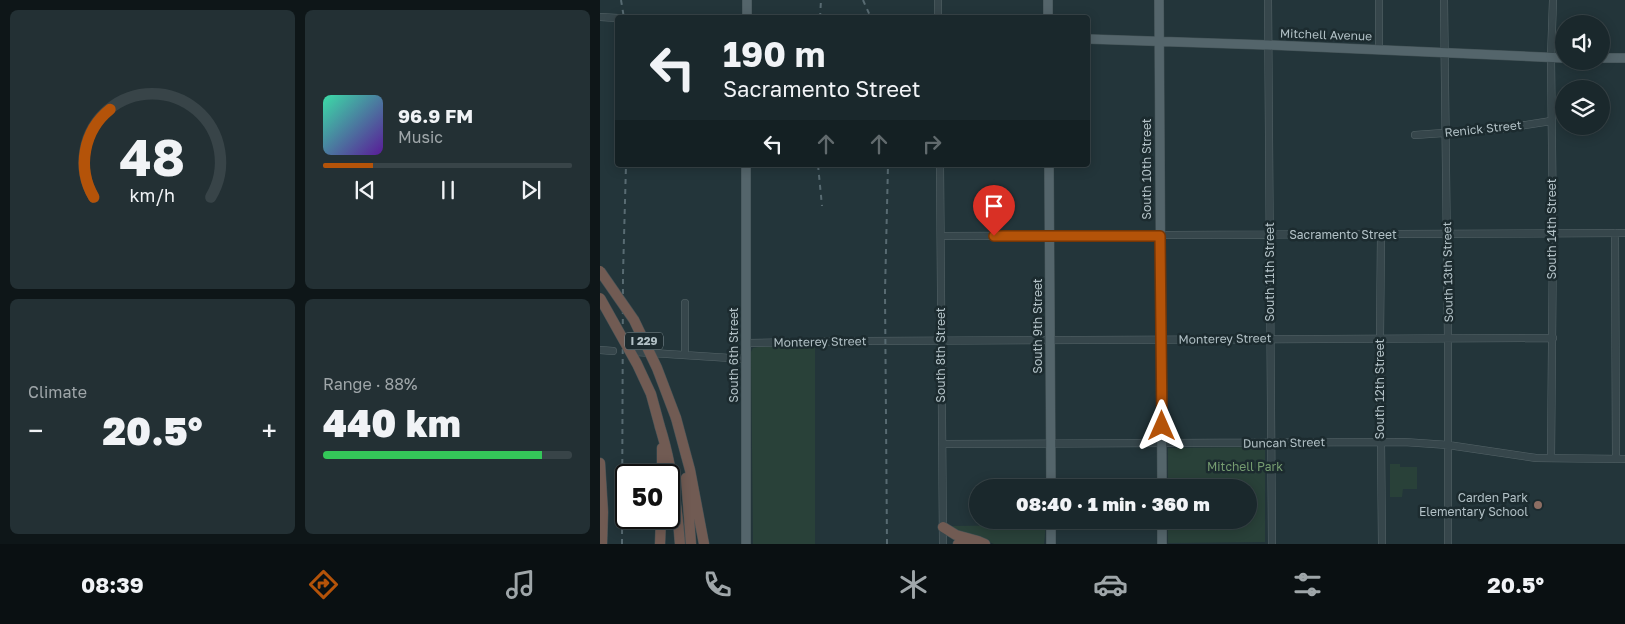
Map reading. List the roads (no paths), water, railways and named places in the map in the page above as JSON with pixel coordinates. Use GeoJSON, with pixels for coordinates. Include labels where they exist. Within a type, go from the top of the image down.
{"type":"FeatureCollection","features":[{"type":"Feature","properties":{"kind":"highway","name":"I 229"},"geometry":{"type":"LineString","coordinates":[[600,271],[634,320],[657,368],[676,418],[686,474],[691,544]]}},
{"type":"Feature","properties":{"kind":"highway","name":"I 229"},"geometry":{"type":"LineString","coordinates":[[600,298],[637,364],[651,394],[668,451],[673,478],[680,544]]}},
{"type":"Feature","properties":{"kind":"highway"},"geometry":{"type":"LineString","coordinates":[[676,418],[690,470],[704,544]]}},
{"type":"Feature","properties":{"kind":"highway"},"geometry":{"type":"LineString","coordinates":[[660,427],[662,464]]}},
{"type":"Feature","properties":{"kind":"highway"},"geometry":{"type":"LineString","coordinates":[[600,463],[603,512],[602,544]]}},
{"type":"Feature","properties":{"kind":"highway"},"geometry":{"type":"LineString","coordinates":[[942,528],[956,535],[982,543]]}},
{"type":"Feature","properties":{"kind":"highway"},"geometry":{"type":"LineString","coordinates":[[660,544],[661,529]]}},
{"type":"Feature","properties":{"kind":"highway"},"geometry":{"type":"LineString","coordinates":[[958,544],[982,543]]}},
{"type":"Feature","properties":{"kind":"main road"},"geometry":{"type":"LineString","coordinates":[[747,0],[747,15]]}},
{"type":"Feature","properties":{"kind":"main road"},"geometry":{"type":"LineString","coordinates":[[1048,0],[1048,15]]}},
{"type":"Feature","properties":{"kind":"main road","name":"South 10th Street"},"geometry":{"type":"LineString","coordinates":[[1159,0],[1162,479]]}},
{"type":"Feature","properties":{"kind":"main road","name":"Mitchell Avenue"},"geometry":{"type":"LineString","coordinates":[[1090,39],[1555,58]]}},
{"type":"Feature","properties":{"kind":"main road"},"geometry":{"type":"LineString","coordinates":[[1610,58],[1625,58]]}},
{"type":"Feature","properties":{"kind":"main road","name":"South 6th Street"},"geometry":{"type":"LineString","coordinates":[[746,167],[746,544]]}},
{"type":"Feature","properties":{"kind":"main road","name":"South 9th Street"},"geometry":{"type":"LineString","coordinates":[[1049,167],[1051,479]]}},
{"type":"Feature","properties":{"kind":"main road"},"geometry":{"type":"LineString","coordinates":[[1051,529],[1051,544]]}},
{"type":"Feature","properties":{"kind":"main road"},"geometry":{"type":"LineString","coordinates":[[1162,529],[1162,544]]}},
{"type":"Feature","properties":{"kind":"street"},"geometry":{"type":"LineString","coordinates":[[938,0],[938,15]]}},
{"type":"Feature","properties":{"kind":"street","name":"South 11th Street"},"geometry":{"type":"LineString","coordinates":[[1268,0],[1272,544]]}},
{"type":"Feature","properties":{"kind":"street"},"geometry":{"type":"LineString","coordinates":[[1379,0],[1379,50]]}},
{"type":"Feature","properties":{"kind":"street","name":"South 13th Street"},"geometry":{"type":"LineString","coordinates":[[1444,0],[1448,338],[1448,544]]}},
{"type":"Feature","properties":{"kind":"street","name":"South 14th Street"},"geometry":{"type":"LineString","coordinates":[[1551,458],[1553,234],[1551,58],[1553,0]]}},
{"type":"Feature","properties":{"kind":"street"},"geometry":{"type":"LineString","coordinates":[[600,17],[615,18]]}},
{"type":"Feature","properties":{"kind":"street","name":"Renick Street"},"geometry":{"type":"LineString","coordinates":[[1415,135],[1500,129],[1551,121]]}},
{"type":"Feature","properties":{"kind":"street","name":"South 8th Street"},"geometry":{"type":"LineString","coordinates":[[940,167],[943,544]]}},
{"type":"Feature","properties":{"kind":"street"},"geometry":{"type":"LineString","coordinates":[[1615,233],[1616,459]]}},
{"type":"Feature","properties":{"kind":"street","name":"Sacramento Street"},"geometry":{"type":"LineString","coordinates":[[941,236],[1625,233]]}},
{"type":"Feature","properties":{"kind":"street","name":"South 12th Street"},"geometry":{"type":"LineString","coordinates":[[1381,235],[1380,442],[1382,544]]}},
{"type":"Feature","properties":{"kind":"street"},"geometry":{"type":"LineString","coordinates":[[685,303],[685,356]]}},
{"type":"Feature","properties":{"kind":"street","name":"Monterey Street"},"geometry":{"type":"LineString","coordinates":[[746,343],[1270,338],[1553,338]]}},
{"type":"Feature","properties":{"kind":"street"},"geometry":{"type":"LineString","coordinates":[[600,350],[613,351]]}},
{"type":"Feature","properties":{"kind":"street"},"geometry":{"type":"LineString","coordinates":[[636,352],[746,359]]}},
{"type":"Feature","properties":{"kind":"street","name":"Duncan Street"},"geometry":{"type":"LineString","coordinates":[[942,444],[1380,442],[1448,445],[1536,458],[1625,459]]}},
{"type":"Feature","properties":{"kind":"railway"},"geometry":{"type":"LineString","coordinates":[[621,0],[624,15]]}},
{"type":"Feature","properties":{"kind":"railway"},"geometry":{"type":"LineString","coordinates":[[820,15],[821,0]]}},
{"type":"Feature","properties":{"kind":"railway"},"geometry":{"type":"LineString","coordinates":[[863,0],[870,15]]}},
{"type":"Feature","properties":{"kind":"railway"},"geometry":{"type":"LineString","coordinates":[[622,544],[623,274],[626,167]]}},
{"type":"Feature","properties":{"kind":"railway"},"geometry":{"type":"LineString","coordinates":[[818,167],[822,206]]}},
{"type":"Feature","properties":{"kind":"railway"},"geometry":{"type":"LineString","coordinates":[[887,544],[885,292],[888,167]]}},
{"type":"Feature","properties":{"kind":"place","name":"Carden Park Elementary School"},"geometry":{"type":"Point","coordinates":[1538,505]}},
{"type":"Feature","properties":{"kind":"park label","name":"Mitchell Park"},"geometry":{"type":"Point","coordinates":[1245,467]}}]}
